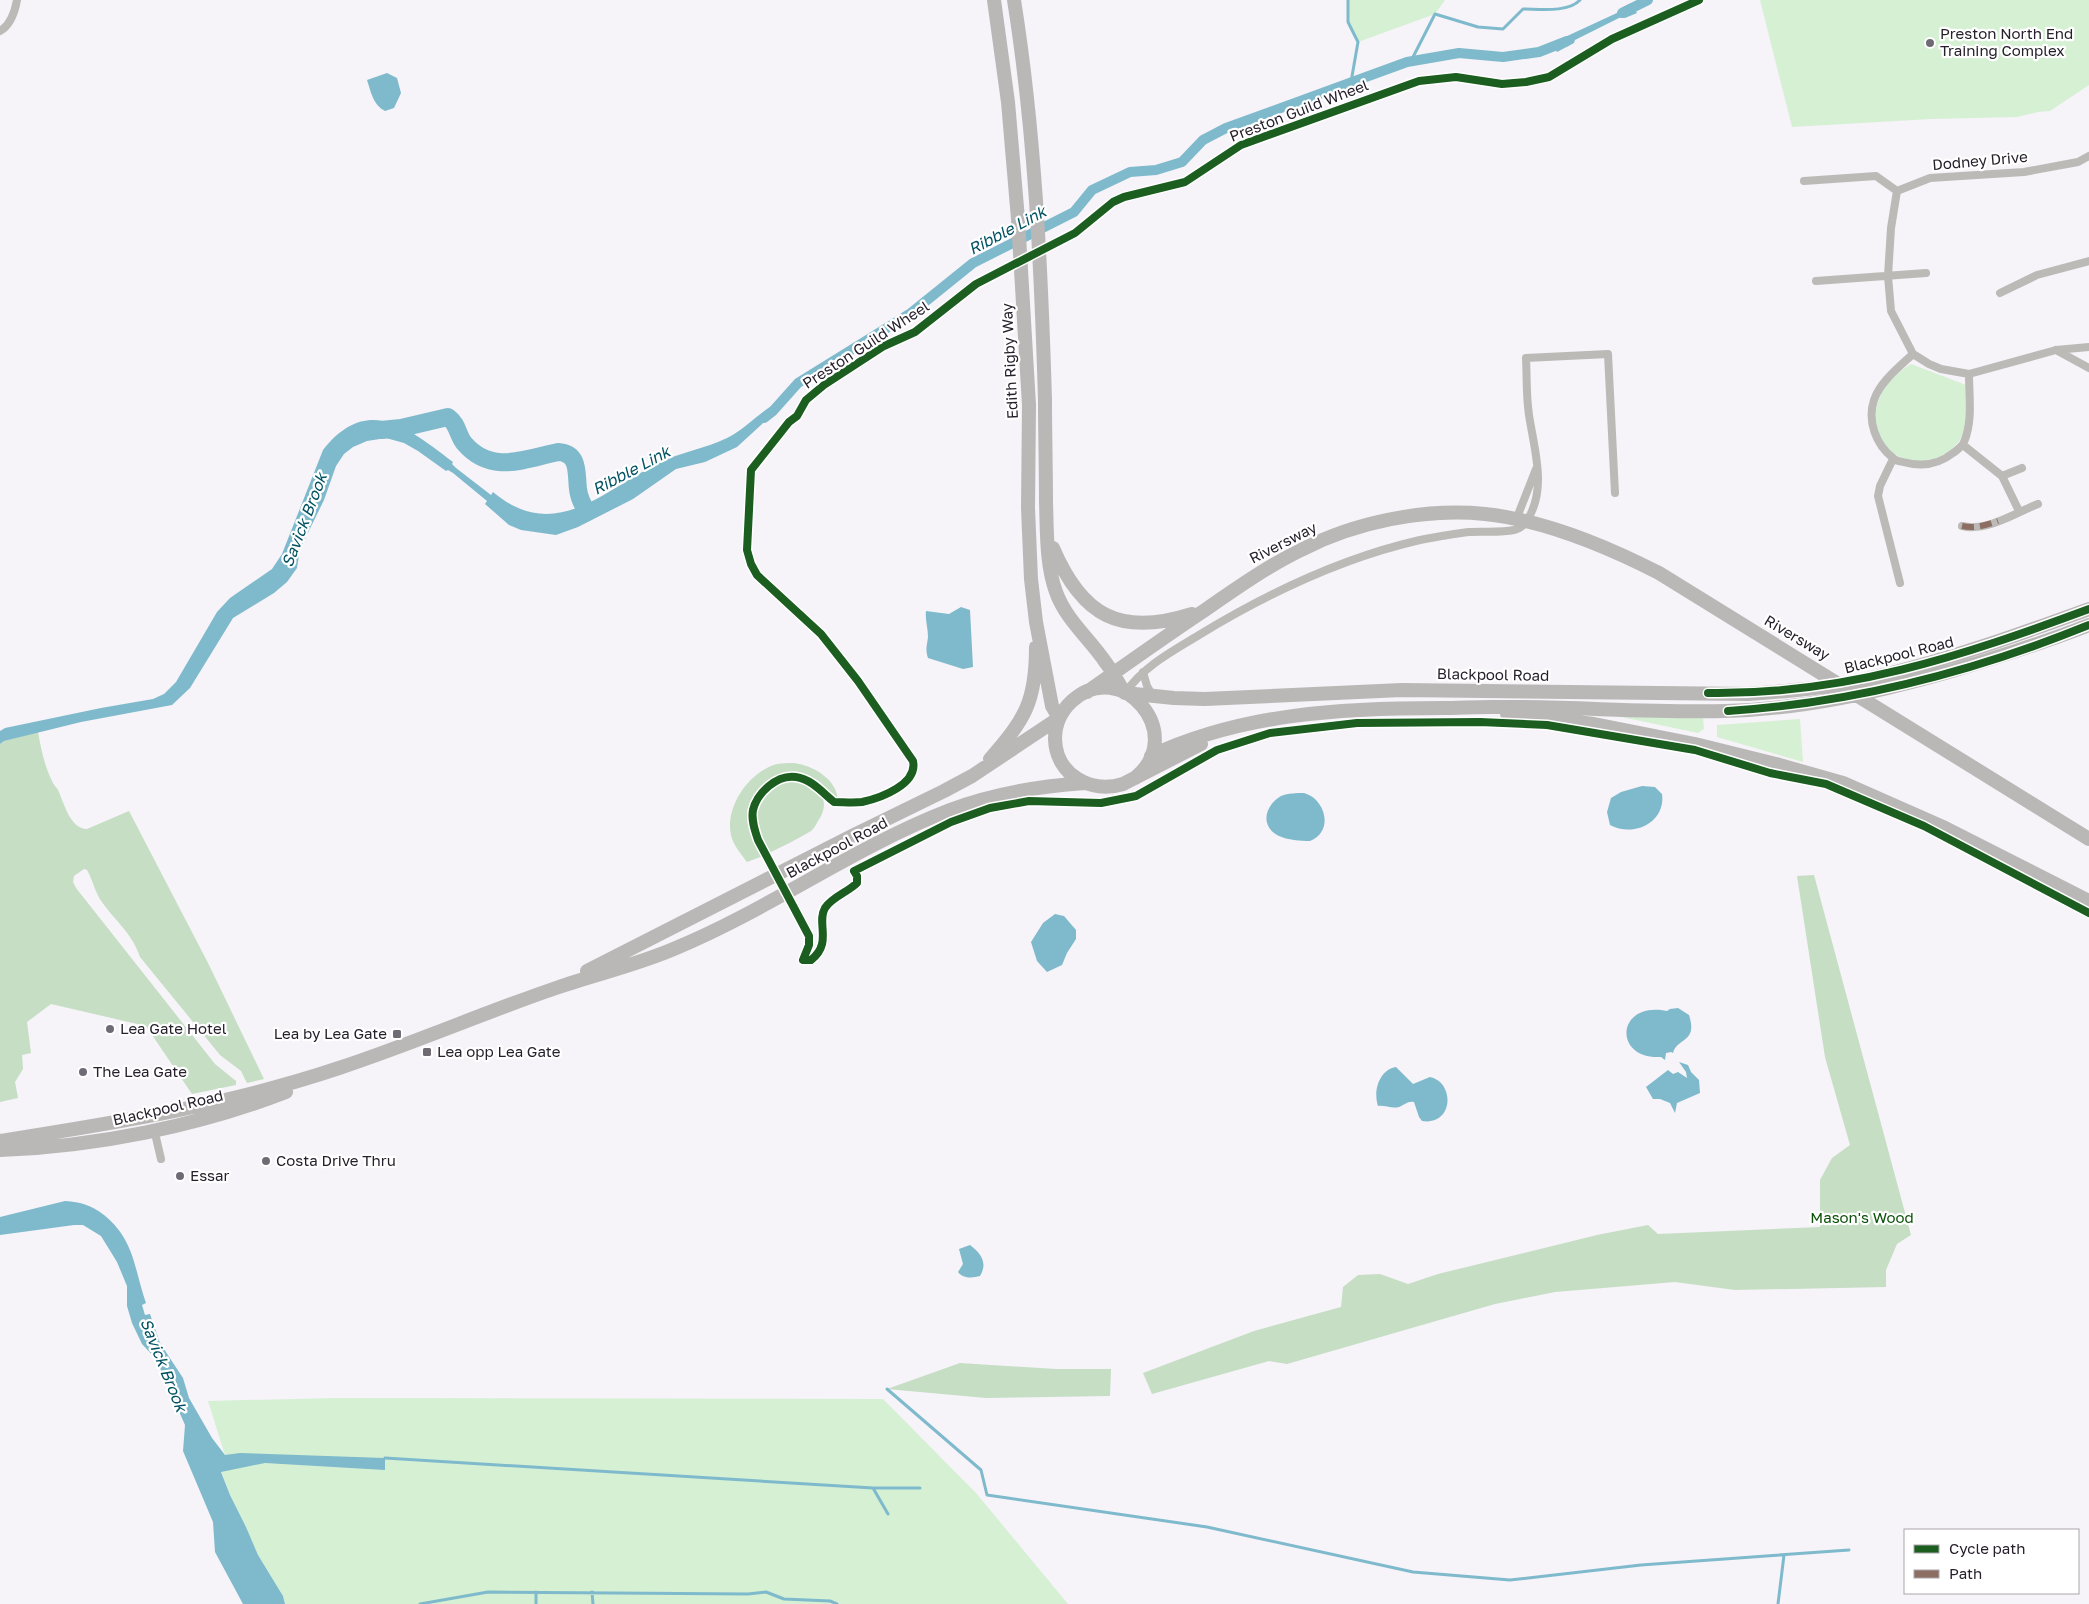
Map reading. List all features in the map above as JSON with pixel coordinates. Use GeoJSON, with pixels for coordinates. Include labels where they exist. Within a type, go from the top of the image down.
{"type":"FeatureCollection","features":[{"type":"Feature","properties":{"kind":"highway","name":"Edith Rigby Way"},"geometry":{"type":"LineString","coordinates":[[994,0],[1009,112],[1018,219],[1029,405],[1028,517],[1031,579],[1036,622],[1052,706],[1059,718]]}},
{"type":"Feature","properties":{"kind":"highway"},"geometry":{"type":"LineString","coordinates":[[1014,0],[1032,154],[1037,219],[1045,399],[1047,534],[1051,570],[1056,592],[1078,630],[1113,673],[1124,692]]}},
{"type":"Feature","properties":{"kind":"highway","name":"Riversway"},"geometry":{"type":"LineString","coordinates":[[1087,692],[1252,577],[1301,549],[1361,527],[1401,518],[1438,514],[1483,514],[1521,521],[1574,535],[1629,558],[1659,574],[2089,839]]}},
{"type":"Feature","properties":{"kind":"highway"},"geometry":{"type":"LineString","coordinates":[[1047,534],[1062,570],[1073,588],[1085,601],[1112,618],[1145,624],[1179,618],[1211,606]]}},
{"type":"Feature","properties":{"kind":"highway","name":"Blackpool Road"},"geometry":{"type":"LineString","coordinates":[[1124,692],[1153,696],[1206,699],[1402,690],[1740,694],[1790,691],[1879,676],[2005,640],[2089,608]]}},
{"type":"Feature","properties":{"kind":"highway"},"geometry":{"type":"LineString","coordinates":[[979,771],[1011,735],[1027,710],[1036,673],[1036,622]]}},
{"type":"Feature","properties":{"kind":"highway","name":"Blackpool Road"},"geometry":{"type":"LineString","coordinates":[[1151,756],[1201,735],[1264,721],[1344,711],[1491,707],[1707,711],[1770,708],[1813,703],[1896,687],[2013,653],[2089,625]]}},
{"type":"Feature","properties":{"kind":"highway"},"geometry":{"type":"LineString","coordinates":[[1134,778],[1143,770],[1151,756],[1155,738],[1151,719],[1140,703],[1124,692],[1106,688],[1087,692],[1070,702],[1059,718],[1055,737],[1059,756],[1069,773],[1085,784],[1098,787],[1111,787],[1123,784],[1204,743],[1264,721]]}},
{"type":"Feature","properties":{"kind":"highway"},"geometry":{"type":"LineString","coordinates":[[1491,707],[1511,716],[1594,724],[1695,744],[1769,762],[1843,784],[1945,828],[2089,902]]}},
{"type":"Feature","properties":{"kind":"highway","name":"Blackpool Road"},"geometry":{"type":"LineString","coordinates":[[556,988],[852,836],[944,791],[979,771],[1059,718]]}},
{"type":"Feature","properties":{"kind":"highway","name":"Blackpool Road"},"geometry":{"type":"LineString","coordinates":[[0,1150],[60,1147],[152,1123],[225,1100],[337,1069],[556,988],[660,955],[714,932],[859,854],[948,811],[1020,791],[1058,785],[1085,784]]}},
{"type":"Feature","properties":{"kind":"highway","name":"Blackpool Road"},"geometry":{"type":"LineString","coordinates":[[0,1141],[152,1123]]}},
{"type":"Feature","properties":{"kind":"street"},"geometry":{"type":"LineString","coordinates":[[0,31],[4,29],[15,13],[17,0]]}},
{"type":"Feature","properties":{"kind":"street","name":"Dodney Drive"},"geometry":{"type":"LineString","coordinates":[[1897,192],[1930,178],[2024,172],[2078,162],[2089,156]]}},
{"type":"Feature","properties":{"kind":"street"},"geometry":{"type":"LineString","coordinates":[[1804,181],[1876,176],[1897,192],[1891,228],[1888,276],[1891,311],[1913,354],[1929,364],[1969,374],[2056,350],[2089,347]]}},
{"type":"Feature","properties":{"kind":"street"},"geometry":{"type":"LineString","coordinates":[[2000,293],[2037,275],[2089,261]]}},
{"type":"Feature","properties":{"kind":"street"},"geometry":{"type":"LineString","coordinates":[[1816,281],[1926,273]]}},
{"type":"Feature","properties":{"kind":"street"},"geometry":{"type":"LineString","coordinates":[[2056,350],[2089,368]]}},
{"type":"Feature","properties":{"kind":"street"},"geometry":{"type":"LineString","coordinates":[[1124,692],[1143,672],[1224,620],[1295,583],[1340,564],[1381,550],[1422,540],[1461,533],[1515,530],[1533,509],[1538,477],[1529,413],[1526,358],[1608,354],[1615,493]]}},
{"type":"Feature","properties":{"kind":"street"},"geometry":{"type":"LineString","coordinates":[[1913,354],[1882,385],[1874,400],[1872,410],[1872,426],[1875,436],[1893,459],[1921,466],[1931,464],[1946,458],[1963,444],[1969,426],[1969,374]]}},
{"type":"Feature","properties":{"kind":"street"},"geometry":{"type":"LineString","coordinates":[[1963,444],[2002,476],[2019,511]]}},
{"type":"Feature","properties":{"kind":"street"},"geometry":{"type":"LineString","coordinates":[[1893,459],[1880,486],[1878,496],[1900,583]]}},
{"type":"Feature","properties":{"kind":"street"},"geometry":{"type":"LineString","coordinates":[[2002,476],[2022,468]]}},
{"type":"Feature","properties":{"kind":"street"},"geometry":{"type":"LineString","coordinates":[[1962,526],[1970,528],[1981,526],[2038,504]]}},
{"type":"Feature","properties":{"kind":"street"},"geometry":{"type":"LineString","coordinates":[[1143,672],[1148,688],[1153,696]]}},
{"type":"Feature","properties":{"kind":"street"},"geometry":{"type":"LineString","coordinates":[[152,1123],[161,1159]]}},
{"type":"Feature","properties":{"kind":"green space"},"geometry":{"type":"Polygon","coordinates":[[[1348,0],[1445,0],[1435,14],[1358,42],[1348,22],[1348,0]]]}},
{"type":"Feature","properties":{"kind":"green space","name":"Preston North End Training Complex"},"geometry":{"type":"Polygon","coordinates":[[[1760,0],[2089,0],[2089,85],[2050,111],[2017,117],[1931,119],[1792,127],[1760,0]]]}},
{"type":"Feature","properties":{"kind":"green space"},"geometry":{"type":"Polygon","coordinates":[[[1911,364],[1966,385],[1966,423],[1960,439],[1953,448],[1943,455],[1920,461],[1908,460],[1887,448],[1877,427],[1877,406],[1886,386],[1911,364]]]}},
{"type":"Feature","properties":{"kind":"green space"},"geometry":{"type":"Polygon","coordinates":[[[1612,715],[1703,717],[1704,729],[1698,733],[1612,715]]]}},
{"type":"Feature","properties":{"kind":"green space"},"geometry":{"type":"Polygon","coordinates":[[[1800,719],[1803,762],[1717,737],[1717,725],[1800,719]]]}},
{"type":"Feature","properties":{"kind":"green space"},"geometry":{"type":"Polygon","coordinates":[[[38,732],[49,775],[58,790],[68,814],[76,825],[87,829],[129,811],[208,963],[264,1079],[247,1083],[241,1071],[220,1055],[140,957],[133,941],[107,909],[96,891],[87,870],[84,869],[74,876],[73,882],[76,888],[215,1064],[236,1081],[236,1085],[192,1094],[146,1026],[51,1004],[27,1022],[31,1053],[22,1055],[23,1069],[15,1082],[18,1098],[0,1102],[0,744],[4,741],[38,732]]]}},
{"type":"Feature","properties":{"kind":"green space"},"geometry":{"type":"Polygon","coordinates":[[[794,763],[809,767],[829,780],[837,793],[838,801],[833,801],[822,784],[809,776],[786,775],[765,785],[751,805],[749,817],[751,832],[763,856],[747,862],[735,846],[731,835],[731,814],[735,804],[746,785],[762,771],[776,764],[794,763]]]}},
{"type":"Feature","properties":{"kind":"green space"},"geometry":{"type":"Polygon","coordinates":[[[795,781],[809,786],[820,793],[823,798],[823,810],[811,831],[769,853],[761,837],[756,819],[759,804],[774,787],[795,781]]]}},
{"type":"Feature","properties":{"kind":"green space","name":"Mason's Wood"},"geometry":{"type":"Polygon","coordinates":[[[1814,875],[1911,1235],[1897,1244],[1886,1270],[1886,1287],[1735,1290],[1675,1282],[1555,1292],[1495,1304],[1287,1364],[1269,1361],[1152,1394],[1143,1373],[1254,1331],[1341,1307],[1343,1287],[1358,1275],[1380,1274],[1408,1284],[1438,1274],[1597,1235],[1648,1225],[1658,1234],[1820,1227],[1820,1180],[1832,1158],[1850,1145],[1825,1057],[1797,876],[1814,875]]]}},
{"type":"Feature","properties":{"kind":"green space"},"geometry":{"type":"Polygon","coordinates":[[[960,1363],[1056,1369],[1111,1369],[1110,1396],[986,1398],[887,1389],[960,1363]]]}},
{"type":"Feature","properties":{"kind":"green space"},"geometry":{"type":"Polygon","coordinates":[[[335,1398],[883,1399],[976,1493],[1068,1604],[285,1604],[283,1596],[258,1555],[230,1495],[221,1471],[225,1455],[208,1401],[335,1398]]]}},
{"type":"Feature","properties":{"kind":"water"},"geometry":{"type":"Polygon","coordinates":[[[1631,3],[1637,13],[1625,18],[1621,17],[1575,40],[1574,43],[1557,52],[1552,43],[1619,12],[1621,8],[1631,3]]]}},
{"type":"Feature","properties":{"kind":"water"},"geometry":{"type":"Polygon","coordinates":[[[387,73],[397,78],[401,93],[394,108],[385,111],[375,102],[367,80],[387,73]]]}},
{"type":"Feature","properties":{"kind":"water"},"geometry":{"type":"Polygon","coordinates":[[[770,407],[775,412],[737,447],[705,462],[676,469],[633,499],[578,527],[556,535],[521,530],[509,525],[485,504],[487,501],[453,473],[448,470],[446,471],[404,443],[386,438],[367,441],[353,447],[344,454],[336,466],[324,500],[300,549],[297,568],[287,582],[274,593],[233,618],[190,688],[172,705],[81,722],[4,741],[0,744],[0,731],[5,728],[153,699],[164,694],[176,682],[217,612],[230,598],[272,569],[282,554],[323,450],[340,433],[356,423],[372,420],[388,422],[404,429],[453,462],[452,464],[456,468],[491,495],[493,492],[516,507],[537,513],[558,513],[578,508],[667,459],[727,438],[770,407]]]}},
{"type":"Feature","properties":{"kind":"water"},"geometry":{"type":"Polygon","coordinates":[[[961,607],[970,610],[973,667],[963,669],[928,658],[926,650],[928,637],[926,611],[949,614],[961,607]]]}},
{"type":"Feature","properties":{"kind":"water"},"geometry":{"type":"Polygon","coordinates":[[[1642,786],[1655,787],[1662,794],[1662,804],[1654,820],[1646,825],[1629,830],[1619,829],[1610,825],[1607,812],[1611,798],[1621,792],[1642,786]]]}},
{"type":"Feature","properties":{"kind":"water"},"geometry":{"type":"Polygon","coordinates":[[[1304,793],[1312,796],[1322,808],[1324,823],[1318,837],[1310,841],[1298,840],[1282,837],[1273,832],[1269,827],[1266,816],[1271,805],[1281,796],[1304,793]]]}},
{"type":"Feature","properties":{"kind":"water"},"geometry":{"type":"Polygon","coordinates":[[[1055,914],[1064,916],[1076,930],[1076,939],[1062,965],[1047,972],[1037,961],[1031,942],[1043,923],[1055,914]]]}},
{"type":"Feature","properties":{"kind":"water"},"geometry":{"type":"Polygon","coordinates":[[[1678,1008],[1689,1015],[1691,1030],[1689,1035],[1675,1048],[1673,1053],[1666,1053],[1665,1060],[1661,1057],[1645,1055],[1634,1050],[1628,1041],[1626,1031],[1630,1022],[1637,1014],[1650,1010],[1667,1011],[1678,1008]]]}},
{"type":"Feature","properties":{"kind":"water"},"geometry":{"type":"Polygon","coordinates":[[[1679,1062],[1688,1065],[1691,1072],[1699,1080],[1700,1093],[1677,1103],[1675,1113],[1670,1103],[1660,1099],[1653,1099],[1646,1087],[1668,1070],[1673,1074],[1678,1072],[1687,1078],[1686,1072],[1679,1062]]]}},
{"type":"Feature","properties":{"kind":"water"},"geometry":{"type":"Polygon","coordinates":[[[1396,1067],[1413,1084],[1430,1077],[1444,1087],[1447,1094],[1447,1103],[1445,1111],[1440,1117],[1433,1121],[1422,1121],[1414,1102],[1396,1107],[1378,1106],[1376,1094],[1379,1082],[1385,1072],[1396,1067]]]}},
{"type":"Feature","properties":{"kind":"water"},"geometry":{"type":"Polygon","coordinates":[[[65,1201],[90,1206],[104,1215],[122,1235],[132,1256],[146,1303],[142,1305],[145,1315],[150,1314],[160,1343],[183,1378],[189,1398],[212,1438],[225,1455],[240,1453],[385,1458],[385,1470],[265,1463],[221,1472],[258,1555],[283,1596],[285,1604],[243,1604],[215,1552],[213,1522],[183,1451],[185,1425],[156,1359],[142,1344],[132,1323],[127,1306],[127,1286],[117,1262],[101,1236],[83,1225],[0,1235],[0,1217],[65,1201]]]}},
{"type":"Feature","properties":{"kind":"water"},"geometry":{"type":"Polygon","coordinates":[[[970,1245],[982,1259],[983,1267],[980,1276],[965,1277],[958,1272],[963,1264],[959,1249],[970,1245]]]}},
{"type":"Feature","properties":{"kind":"waterway"},"geometry":{"type":"LineString","coordinates":[[1348,0],[1348,22],[1358,42],[1351,82]]}},
{"type":"Feature","properties":{"kind":"waterway"},"geometry":{"type":"LineString","coordinates":[[1411,61],[1435,14],[1478,27],[1503,29],[1523,9],[1561,9],[1580,0]]}},
{"type":"Feature","properties":{"kind":"waterway","name":"Ribble Link"},"geometry":{"type":"LineString","coordinates":[[1622,13],[1648,0]]}},
{"type":"Feature","properties":{"kind":"waterway","name":"Ribble Link"},"geometry":{"type":"LineString","coordinates":[[764,418],[773,411],[798,383],[911,313],[973,263],[1074,212],[1092,190],[1130,172],[1156,170],[1182,162],[1203,140],[1226,128],[1407,62],[1459,53],[1503,57],[1539,52],[1567,41]]}},
{"type":"Feature","properties":{"kind":"waterway","name":"Savick Brook"},"geometry":{"type":"LineString","coordinates":[[381,430],[401,428],[448,417],[454,423],[464,443],[474,453],[485,459],[509,462],[558,452],[565,453],[570,456],[576,465],[579,495],[587,512]]}},
{"type":"Feature","properties":{"kind":"waterway"},"geometry":{"type":"LineString","coordinates":[[887,1389],[981,1470],[987,1495],[1207,1527],[1413,1572],[1510,1580],[1641,1565],[1849,1550]]}},
{"type":"Feature","properties":{"kind":"waterway"},"geometry":{"type":"LineString","coordinates":[[385,1458],[873,1488],[920,1488]]}},
{"type":"Feature","properties":{"kind":"waterway"},"geometry":{"type":"LineString","coordinates":[[873,1488],[888,1514]]}},
{"type":"Feature","properties":{"kind":"waterway"},"geometry":{"type":"LineString","coordinates":[[1778,1604],[1784,1555]]}},
{"type":"Feature","properties":{"kind":"waterway"},"geometry":{"type":"LineString","coordinates":[[420,1604],[488,1592],[748,1594],[766,1592],[784,1599],[830,1601],[837,1604]]}},
{"type":"Feature","properties":{"kind":"waterway"},"geometry":{"type":"LineString","coordinates":[[536,1592],[536,1604]]}},
{"type":"Feature","properties":{"kind":"waterway"},"geometry":{"type":"LineString","coordinates":[[592,1592],[593,1604]]}},
{"type":"Feature","properties":{"kind":"marked path"},"geometry":{"type":"LineString","coordinates":[[1962,526],[1976,527],[1998,521]]}},
{"type":"Feature","properties":{"kind":"cycle path","name":"Preston Guild Wheel"},"geometry":{"type":"LineString","coordinates":[[1699,0],[1612,39],[1549,77],[1526,82],[1502,84],[1456,77],[1419,81],[1241,145],[1185,182],[1124,197],[1113,202],[1075,233],[976,284],[915,332],[884,346],[824,385],[806,400],[797,416],[789,422],[751,470],[747,550],[751,564],[757,575],[821,634],[858,681],[913,761],[913,769],[910,777],[896,789],[862,802],[834,802],[811,783],[796,777],[789,777],[775,782],[763,791],[759,797],[753,810],[755,829],[758,840],[809,936],[809,945],[803,960],[811,960],[818,954],[823,940],[822,920],[825,908],[857,883],[857,876],[854,871],[951,822],[990,808],[1029,801],[1101,803],[1136,796],[1217,750],[1270,733],[1357,723],[1480,722],[1547,725],[1695,750],[1770,773],[1826,784],[1924,826],[2089,913]]}},
{"type":"Feature","properties":{"kind":"cycle path"},"geometry":{"type":"LineString","coordinates":[[1708,693],[1759,692],[1856,680],[1949,657],[2089,609]]}},
{"type":"Feature","properties":{"kind":"cycle path"},"geometry":{"type":"LineString","coordinates":[[1728,711],[1820,701],[1912,683],[2001,657],[2089,625]]}},
{"type":"Feature","properties":{"kind":"place","name":"Preston North End Training Complex"},"geometry":{"type":"Point","coordinates":[1930,43]}},
{"type":"Feature","properties":{"kind":"place","name":"Lea Gate Hotel"},"geometry":{"type":"Point","coordinates":[110,1029]}},
{"type":"Feature","properties":{"kind":"place","name":"Lea by Lea Gate"},"geometry":{"type":"Point","coordinates":[397,1034]}},
{"type":"Feature","properties":{"kind":"place","name":"Lea opp Lea Gate"},"geometry":{"type":"Point","coordinates":[427,1052]}},
{"type":"Feature","properties":{"kind":"place","name":"The Lea Gate"},"geometry":{"type":"Point","coordinates":[83,1072]}},
{"type":"Feature","properties":{"kind":"place","name":"Costa Drive Thru"},"geometry":{"type":"Point","coordinates":[266,1161]}},
{"type":"Feature","properties":{"kind":"place","name":"Essar"},"geometry":{"type":"Point","coordinates":[180,1176]}}]}
